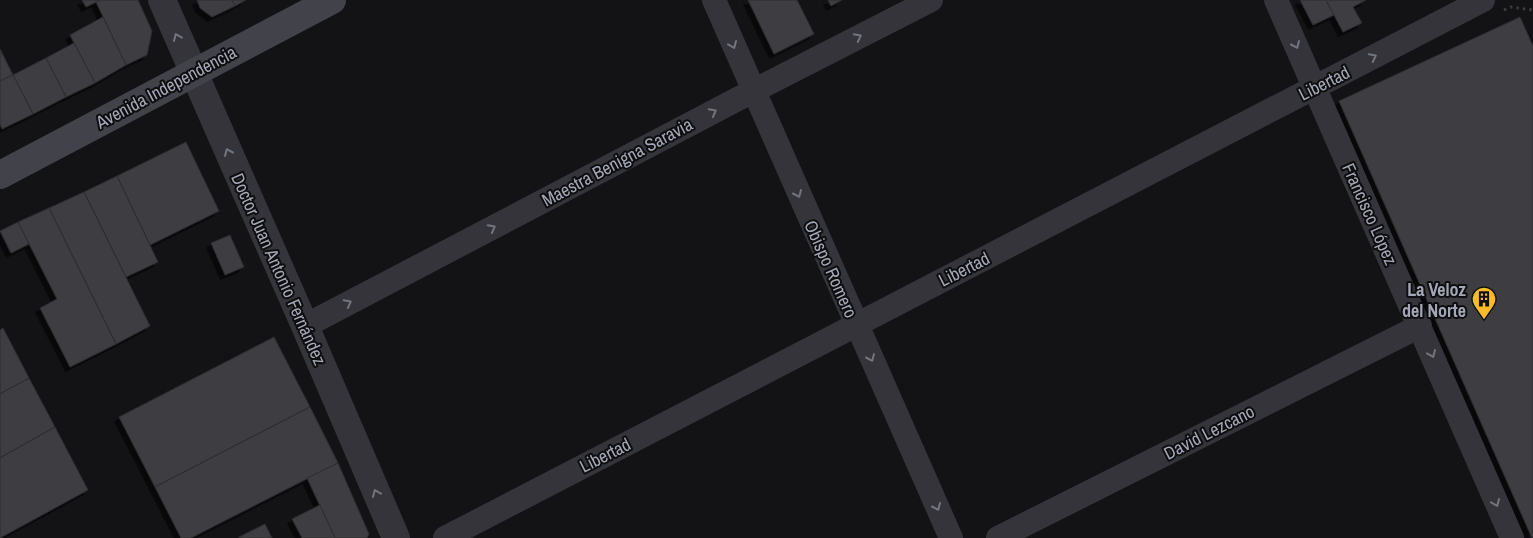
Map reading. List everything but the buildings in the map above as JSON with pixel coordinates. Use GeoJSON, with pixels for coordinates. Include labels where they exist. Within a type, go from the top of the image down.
{"type":"FeatureCollection","features":[{"type":"Feature","properties":{"kind":"main road","name":"Avenida Independencia"},"geometry":{"type":"LineString","coordinates":[[0,175],[332,0]]}},
{"type":"Feature","properties":{"kind":"street","name":"Doctor Juan Antonio Fernández"},"geometry":{"type":"LineString","coordinates":[[162,0],[396,538]]}},
{"type":"Feature","properties":{"kind":"street","name":"Obispo Romero"},"geometry":{"type":"LineString","coordinates":[[714,0],[951,538]]}},
{"type":"Feature","properties":{"kind":"street","name":"Maestra Benigna Saravia"},"geometry":{"type":"LineString","coordinates":[[305,326],[753,91],[931,0]]}},
{"type":"Feature","properties":{"kind":"street","name":"Francisco López"},"geometry":{"type":"LineString","coordinates":[[1276,0],[1512,538]]}},
{"type":"Feature","properties":{"kind":"street","name":"Libertad"},"geometry":{"type":"LineString","coordinates":[[445,538],[1314,87],[1493,6]]}},
{"type":"Feature","properties":{"kind":"street","name":"David Lezcano"},"geometry":{"type":"LineString","coordinates":[[998,538],[1420,326]]}},
{"type":"Feature","properties":{"kind":"path"},"geometry":{"type":"LineString","coordinates":[[1493,6],[1532,10],[1533,12]]}},
{"type":"Feature","properties":{"kind":"place","name":"La Veloz del Norte"},"geometry":{"type":"Point","coordinates":[1484,320]}}]}
